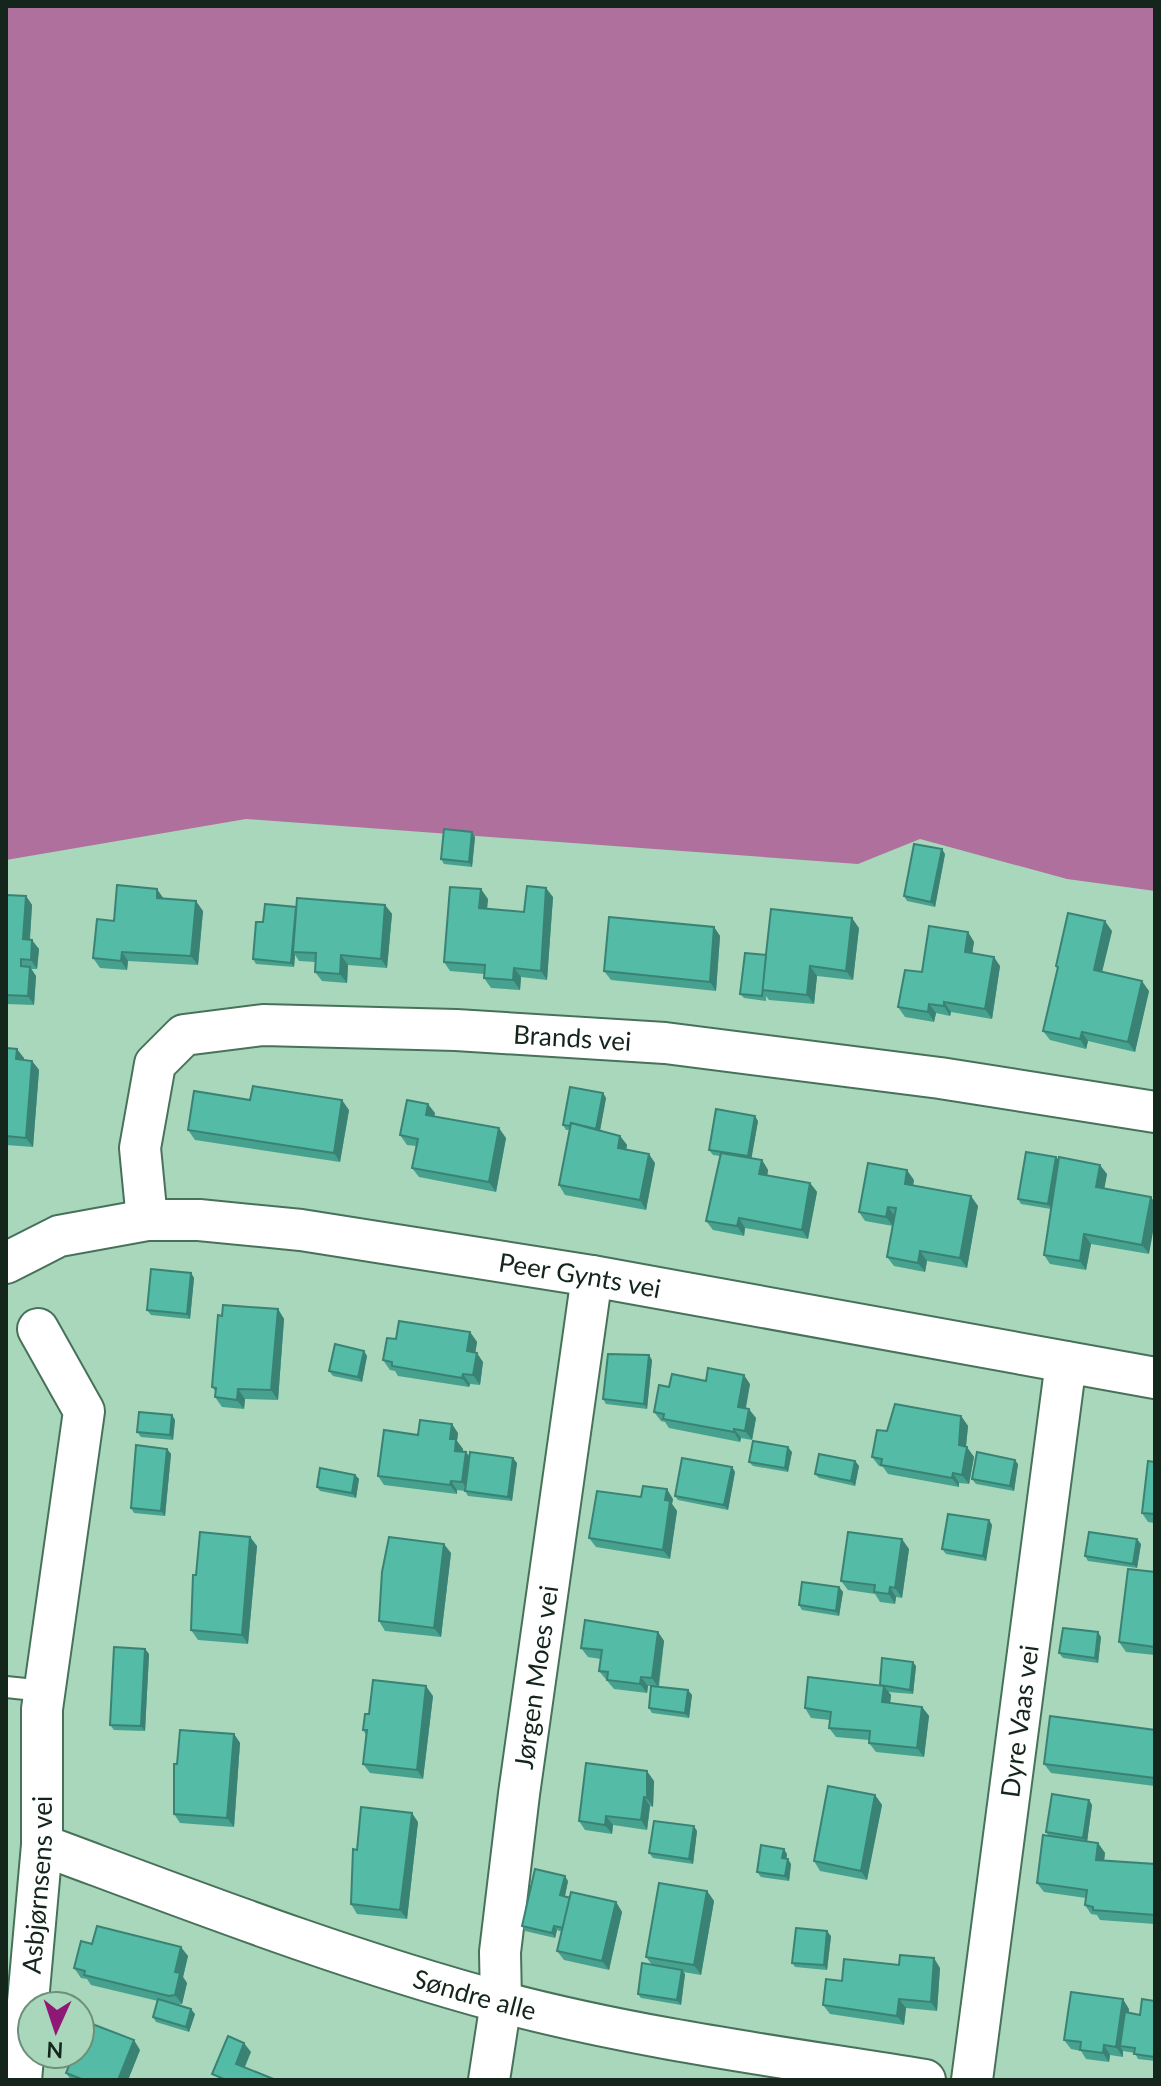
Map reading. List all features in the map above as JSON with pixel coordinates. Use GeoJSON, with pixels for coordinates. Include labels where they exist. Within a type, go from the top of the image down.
{"type":"FeatureCollection","features":[{"type":"Feature","properties":{"kind":"street","name":"Brands vei"},"geometry":{"type":"LineString","coordinates":[[147,1220],[140,1148],[155,1064],[184,1035],[263,1025],[456,1030],[665,1043],[940,1078],[1155,1112]]}},
{"type":"Feature","properties":{"kind":"street","name":"Peer Gynts vei"},"geometry":{"type":"LineString","coordinates":[[6,1263],[59,1236],[147,1220],[199,1220],[301,1230],[592,1276],[1155,1378]]}},
{"type":"Feature","properties":{"kind":"street","name":"Jørgen Moes vei"},"geometry":{"type":"LineString","coordinates":[[489,2080],[501,2002],[500,1952],[519,1794],[592,1276]]}},
{"type":"Feature","properties":{"kind":"street","name":"Asbjørnsens vei"},"geometry":{"type":"LineString","coordinates":[[21,2080],[42,1845],[25,1689],[84,1411],[38,1329]]}},
{"type":"Feature","properties":{"kind":"street","name":"Dyre Vaas vei"},"geometry":{"type":"LineString","coordinates":[[972,2080],[1066,1362]]}},
{"type":"Feature","properties":{"kind":"street","name":"Søndre alle"},"geometry":{"type":"LineString","coordinates":[[42,1845],[242,1918],[501,2002],[660,2037],[925,2080]]}},
{"type":"Feature","properties":{"kind":"shaded area"},"geometry":{"type":"Polygon","coordinates":[[[6,6],[1155,6],[1155,891],[1067,879],[920,839],[858,864],[246,819],[6,860],[6,6]]]}},
{"type":"Feature","properties":{"kind":"building"},"geometry":{"type":"Polygon","coordinates":[[[444,829],[472,832],[469,862],[441,859],[444,829]]]}},
{"type":"Feature","properties":{"kind":"building"},"geometry":{"type":"Polygon","coordinates":[[[914,844],[942,849],[931,902],[904,896],[914,844]]]}},
{"type":"Feature","properties":{"kind":"building"},"geometry":{"type":"Polygon","coordinates":[[[117,885],[157,889],[157,898],[196,901],[191,956],[122,952],[121,961],[93,958],[97,919],[114,921],[117,885]]]}},
{"type":"Feature","properties":{"kind":"building"},"geometry":{"type":"Polygon","coordinates":[[[527,886],[546,888],[541,971],[514,968],[513,980],[484,978],[485,965],[444,962],[450,887],[481,889],[479,908],[524,912],[527,886]]]}},
{"type":"Feature","properties":{"kind":"building"},"geometry":{"type":"Polygon","coordinates":[[[6,895],[26,896],[23,939],[32,940],[31,960],[21,959],[21,966],[30,967],[28,996],[6,995],[6,895]]]}},
{"type":"Feature","properties":{"kind":"building"},"geometry":{"type":"Polygon","coordinates":[[[297,898],[385,905],[381,959],[341,955],[340,974],[315,972],[316,953],[293,952],[297,898]]]}},
{"type":"Feature","properties":{"kind":"building"},"geometry":{"type":"Polygon","coordinates":[[[265,904],[296,907],[291,963],[253,959],[256,922],[263,922],[265,904]]]}},
{"type":"Feature","properties":{"kind":"building"},"geometry":{"type":"Polygon","coordinates":[[[771,909],[852,918],[846,971],[810,966],[807,995],[762,990],[771,909]]]}},
{"type":"Feature","properties":{"kind":"building"},"geometry":{"type":"Polygon","coordinates":[[[1068,913],[1105,921],[1094,970],[1142,981],[1128,1042],[1082,1032],[1080,1039],[1043,1031],[1068,913]]]}},
{"type":"Feature","properties":{"kind":"building"},"geometry":{"type":"Polygon","coordinates":[[[609,917],[714,927],[710,982],[604,971],[609,917]]]}},
{"type":"Feature","properties":{"kind":"building"},"geometry":{"type":"Polygon","coordinates":[[[929,926],[968,932],[965,952],[994,957],[985,1009],[944,1002],[944,1006],[929,1004],[928,1012],[898,1007],[905,970],[922,972],[929,926]]]}},
{"type":"Feature","properties":{"kind":"building"},"geometry":{"type":"Polygon","coordinates":[[[745,953],[766,955],[762,996],[740,994],[745,953]]]}},
{"type":"Feature","properties":{"kind":"building"},"geometry":{"type":"Polygon","coordinates":[[[6,1048],[17,1049],[16,1059],[32,1061],[26,1138],[6,1136],[6,1048]]]}},
{"type":"Feature","properties":{"kind":"building"},"geometry":{"type":"Polygon","coordinates":[[[253,1086],[342,1100],[334,1153],[188,1130],[194,1091],[250,1100],[253,1086]]]}},
{"type":"Feature","properties":{"kind":"building"},"geometry":{"type":"Polygon","coordinates":[[[570,1087],[603,1093],[596,1129],[571,1123],[570,1126],[563,1125],[570,1087]]]}},
{"type":"Feature","properties":{"kind":"building"},"geometry":{"type":"Polygon","coordinates":[[[407,1100],[428,1104],[426,1115],[499,1128],[489,1182],[412,1168],[418,1139],[400,1135],[407,1100]]]}},
{"type":"Feature","properties":{"kind":"building"},"geometry":{"type":"Polygon","coordinates":[[[716,1109],[755,1116],[748,1156],[709,1150],[716,1109]]]}},
{"type":"Feature","properties":{"kind":"building"},"geometry":{"type":"Polygon","coordinates":[[[571,1123],[620,1136],[618,1148],[649,1154],[640,1200],[559,1185],[571,1123]]]}},
{"type":"Feature","properties":{"kind":"building"},"geometry":{"type":"Polygon","coordinates":[[[1026,1152],[1056,1157],[1048,1204],[1018,1199],[1026,1152]]]}},
{"type":"Feature","properties":{"kind":"building"},"geometry":{"type":"Polygon","coordinates":[[[721,1153],[762,1160],[759,1174],[810,1183],[802,1230],[739,1218],[737,1226],[706,1221],[721,1153]]]}},
{"type":"Feature","properties":{"kind":"building"},"geometry":{"type":"Polygon","coordinates":[[[1059,1157],[1100,1165],[1096,1187],[1151,1197],[1142,1245],[1084,1234],[1080,1261],[1044,1255],[1059,1157]]]}},
{"type":"Feature","properties":{"kind":"building"},"geometry":{"type":"Polygon","coordinates":[[[868,1163],[907,1170],[905,1184],[971,1196],[960,1258],[920,1251],[918,1263],[887,1257],[896,1208],[888,1207],[886,1217],[859,1212],[868,1163]]]}},
{"type":"Feature","properties":{"kind":"building"},"geometry":{"type":"Polygon","coordinates":[[[151,1269],[191,1273],[187,1314],[147,1310],[151,1269]]]}},
{"type":"Feature","properties":{"kind":"building"},"geometry":{"type":"Polygon","coordinates":[[[223,1305],[278,1309],[271,1390],[238,1389],[237,1400],[215,1397],[216,1388],[212,1387],[218,1315],[222,1316],[223,1305]]]}},
{"type":"Feature","properties":{"kind":"building"},"geometry":{"type":"Polygon","coordinates":[[[399,1321],[470,1332],[467,1351],[477,1353],[473,1375],[463,1374],[462,1378],[392,1366],[392,1362],[383,1360],[387,1338],[396,1339],[399,1321]]]}},
{"type":"Feature","properties":{"kind":"building"},"geometry":{"type":"Polygon","coordinates":[[[335,1344],[364,1351],[358,1377],[329,1371],[335,1344]]]}},
{"type":"Feature","properties":{"kind":"building"},"geometry":{"type":"Polygon","coordinates":[[[608,1354],[649,1355],[644,1404],[603,1399],[608,1354]]]}},
{"type":"Feature","properties":{"kind":"building"},"geometry":{"type":"Polygon","coordinates":[[[708,1368],[744,1375],[738,1407],[749,1409],[745,1431],[734,1429],[734,1432],[663,1419],[664,1414],[654,1412],[659,1385],[669,1387],[672,1374],[706,1381],[708,1368]]]}},
{"type":"Feature","properties":{"kind":"building"},"geometry":{"type":"Polygon","coordinates":[[[895,1404],[961,1416],[959,1445],[967,1447],[962,1475],[953,1473],[952,1478],[881,1465],[882,1459],[872,1457],[877,1430],[887,1431],[895,1404]]]}},
{"type":"Feature","properties":{"kind":"building"},"geometry":{"type":"Polygon","coordinates":[[[139,1412],[172,1415],[170,1435],[137,1432],[139,1412]]]}},
{"type":"Feature","properties":{"kind":"building"},"geometry":{"type":"Polygon","coordinates":[[[420,1420],[452,1424],[450,1439],[456,1439],[455,1451],[466,1452],[462,1482],[451,1481],[450,1485],[378,1476],[384,1430],[418,1435],[420,1420]]]}},
{"type":"Feature","properties":{"kind":"building"},"geometry":{"type":"Polygon","coordinates":[[[753,1441],[788,1447],[785,1468],[749,1462],[753,1441]]]}},
{"type":"Feature","properties":{"kind":"building"},"geometry":{"type":"Polygon","coordinates":[[[136,1445],[167,1449],[161,1511],[131,1508],[136,1445]]]}},
{"type":"Feature","properties":{"kind":"building"},"geometry":{"type":"Polygon","coordinates":[[[470,1452],[513,1458],[508,1497],[465,1491],[470,1452]]]}},
{"type":"Feature","properties":{"kind":"building"},"geometry":{"type":"Polygon","coordinates":[[[977,1452],[1015,1460],[1010,1486],[972,1479],[977,1452]]]}},
{"type":"Feature","properties":{"kind":"building"},"geometry":{"type":"Polygon","coordinates":[[[819,1454],[855,1461],[851,1481],[815,1474],[819,1454]]]}},
{"type":"Feature","properties":{"kind":"building"},"geometry":{"type":"Polygon","coordinates":[[[682,1458],[732,1467],[724,1505],[675,1496],[682,1458]]]}},
{"type":"Feature","properties":{"kind":"building"},"geometry":{"type":"Polygon","coordinates":[[[1148,1461],[1155,1462],[1155,1514],[1142,1513],[1148,1461]]]}},
{"type":"Feature","properties":{"kind":"building"},"geometry":{"type":"Polygon","coordinates":[[[320,1468],[355,1475],[352,1493],[317,1487],[320,1468]]]}},
{"type":"Feature","properties":{"kind":"building"},"geometry":{"type":"Polygon","coordinates":[[[643,1486],[667,1489],[665,1500],[670,1501],[663,1550],[589,1538],[597,1491],[641,1497],[643,1486]]]}},
{"type":"Feature","properties":{"kind":"building"},"geometry":{"type":"Polygon","coordinates":[[[948,1514],[989,1520],[983,1556],[942,1549],[948,1514]]]}},
{"type":"Feature","properties":{"kind":"building"},"geometry":{"type":"Polygon","coordinates":[[[200,1532],[250,1537],[242,1635],[191,1630],[193,1575],[196,1575],[200,1532]]]}},
{"type":"Feature","properties":{"kind":"building"},"geometry":{"type":"Polygon","coordinates":[[[848,1532],[902,1539],[895,1588],[890,1587],[889,1594],[874,1592],[875,1585],[841,1581],[848,1532]]]}},
{"type":"Feature","properties":{"kind":"building"},"geometry":{"type":"Polygon","coordinates":[[[1089,1532],[1137,1539],[1133,1564],[1085,1556],[1089,1532]]]}},
{"type":"Feature","properties":{"kind":"building"},"geometry":{"type":"Polygon","coordinates":[[[389,1537],[444,1544],[434,1628],[379,1621],[382,1572],[389,1537]]]}},
{"type":"Feature","properties":{"kind":"building"},"geometry":{"type":"Polygon","coordinates":[[[1128,1569],[1155,1572],[1155,1647],[1119,1642],[1128,1569]]]}},
{"type":"Feature","properties":{"kind":"building"},"geometry":{"type":"Polygon","coordinates":[[[802,1582],[839,1587],[836,1611],[799,1605],[802,1582]]]}},
{"type":"Feature","properties":{"kind":"building"},"geometry":{"type":"Polygon","coordinates":[[[585,1620],[658,1632],[652,1678],[641,1677],[640,1684],[607,1680],[608,1672],[599,1671],[602,1650],[581,1648],[585,1620]]]}},
{"type":"Feature","properties":{"kind":"building"},"geometry":{"type":"Polygon","coordinates":[[[1063,1628],[1098,1632],[1095,1658],[1059,1653],[1063,1628]]]}},
{"type":"Feature","properties":{"kind":"building"},"geometry":{"type":"Polygon","coordinates":[[[114,1647],[145,1649],[141,1726],[110,1725],[114,1647]]]}},
{"type":"Feature","properties":{"kind":"building"},"geometry":{"type":"Polygon","coordinates":[[[882,1658],[913,1662],[910,1690],[880,1685],[882,1658]]]}},
{"type":"Feature","properties":{"kind":"building"},"geometry":{"type":"Polygon","coordinates":[[[808,1677],[884,1686],[882,1702],[922,1707],[917,1748],[869,1743],[870,1731],[829,1728],[831,1712],[805,1708],[808,1677]]]}},
{"type":"Feature","properties":{"kind":"building"},"geometry":{"type":"Polygon","coordinates":[[[373,1680],[426,1686],[417,1770],[363,1764],[367,1730],[363,1730],[365,1714],[369,1714],[373,1680]]]}},
{"type":"Feature","properties":{"kind":"building"},"geometry":{"type":"Polygon","coordinates":[[[651,1686],[688,1690],[685,1713],[649,1708],[651,1686]]]}},
{"type":"Feature","properties":{"kind":"building"},"geometry":{"type":"Polygon","coordinates":[[[1050,1716],[1155,1730],[1155,1778],[1044,1764],[1050,1716]]]}},
{"type":"Feature","properties":{"kind":"building"},"geometry":{"type":"Polygon","coordinates":[[[180,1730],[234,1734],[227,1818],[174,1814],[174,1764],[177,1764],[180,1730]]]}},
{"type":"Feature","properties":{"kind":"building"},"geometry":{"type":"Polygon","coordinates":[[[586,1763],[647,1771],[647,1798],[644,1797],[641,1820],[606,1816],[605,1825],[579,1821],[586,1763]]]}},
{"type":"Feature","properties":{"kind":"building"},"geometry":{"type":"Polygon","coordinates":[[[828,1786],[875,1795],[861,1871],[814,1861],[828,1786]]]}},
{"type":"Feature","properties":{"kind":"building"},"geometry":{"type":"Polygon","coordinates":[[[1052,1794],[1089,1800],[1083,1838],[1046,1832],[1052,1794]]]}},
{"type":"Feature","properties":{"kind":"building"},"geometry":{"type":"Polygon","coordinates":[[[361,1807],[412,1813],[400,1910],[351,1904],[353,1849],[357,1850],[361,1807]]]}},
{"type":"Feature","properties":{"kind":"building"},"geometry":{"type":"Polygon","coordinates":[[[654,1821],[694,1826],[689,1859],[649,1853],[654,1821]]]}},
{"type":"Feature","properties":{"kind":"building"},"geometry":{"type":"Polygon","coordinates":[[[1043,1835],[1098,1843],[1096,1860],[1155,1864],[1155,1915],[1093,1910],[1093,1907],[1085,1905],[1087,1890],[1037,1883],[1043,1835]]]}},
{"type":"Feature","properties":{"kind":"building"},"geometry":{"type":"Polygon","coordinates":[[[761,1845],[784,1849],[782,1858],[788,1859],[785,1876],[757,1872],[761,1845]]]}},
{"type":"Feature","properties":{"kind":"building"},"geometry":{"type":"Polygon","coordinates":[[[535,1869],[565,1876],[560,1895],[570,1898],[563,1928],[554,1926],[552,1933],[522,1926],[535,1869]]]}},
{"type":"Feature","properties":{"kind":"building"},"geometry":{"type":"Polygon","coordinates":[[[659,1883],[707,1891],[694,1965],[646,1957],[659,1883]]]}},
{"type":"Feature","properties":{"kind":"building"},"geometry":{"type":"Polygon","coordinates":[[[571,1892],[616,1902],[602,1961],[557,1951],[571,1892]]]}},
{"type":"Feature","properties":{"kind":"building"},"geometry":{"type":"Polygon","coordinates":[[[97,1926],[181,1947],[175,1972],[180,1973],[175,1995],[84,1975],[85,1971],[74,1968],[81,1941],[92,1944],[97,1926]]]}},
{"type":"Feature","properties":{"kind":"building"},"geometry":{"type":"Polygon","coordinates":[[[796,1928],[827,1931],[824,1965],[792,1963],[796,1928]]]}},
{"type":"Feature","properties":{"kind":"building"},"geometry":{"type":"Polygon","coordinates":[[[900,1955],[934,1958],[931,2002],[899,1999],[897,2016],[823,2005],[826,1979],[842,1981],[844,1959],[899,1965],[900,1955]]]}},
{"type":"Feature","properties":{"kind":"building"},"geometry":{"type":"Polygon","coordinates":[[[642,1963],[682,1970],[677,2000],[638,1994],[642,1963]]]}},
{"type":"Feature","properties":{"kind":"building"},"geometry":{"type":"Polygon","coordinates":[[[1071,1992],[1123,1999],[1116,2047],[1104,2045],[1103,2053],[1080,2050],[1081,2042],[1064,2040],[1071,1992]]]}},
{"type":"Feature","properties":{"kind":"building"},"geometry":{"type":"Polygon","coordinates":[[[158,1999],[191,2009],[186,2027],[153,2017],[158,1999]]]}},
{"type":"Feature","properties":{"kind":"building"},"geometry":{"type":"Polygon","coordinates":[[[1142,1999],[1155,2001],[1155,2057],[1134,2054],[1135,2048],[1120,2046],[1125,2012],[1140,2015],[1142,1999]]]}},
{"type":"Feature","properties":{"kind":"building"},"geometry":{"type":"Polygon","coordinates":[[[96,2025],[134,2040],[118,2080],[84,2080],[66,2073],[67,2070],[96,2070],[96,2025]]]}},
{"type":"Feature","properties":{"kind":"building"},"geometry":{"type":"Polygon","coordinates":[[[228,2036],[244,2043],[236,2064],[276,2080],[223,2080],[212,2074],[228,2036]]]}}]}
